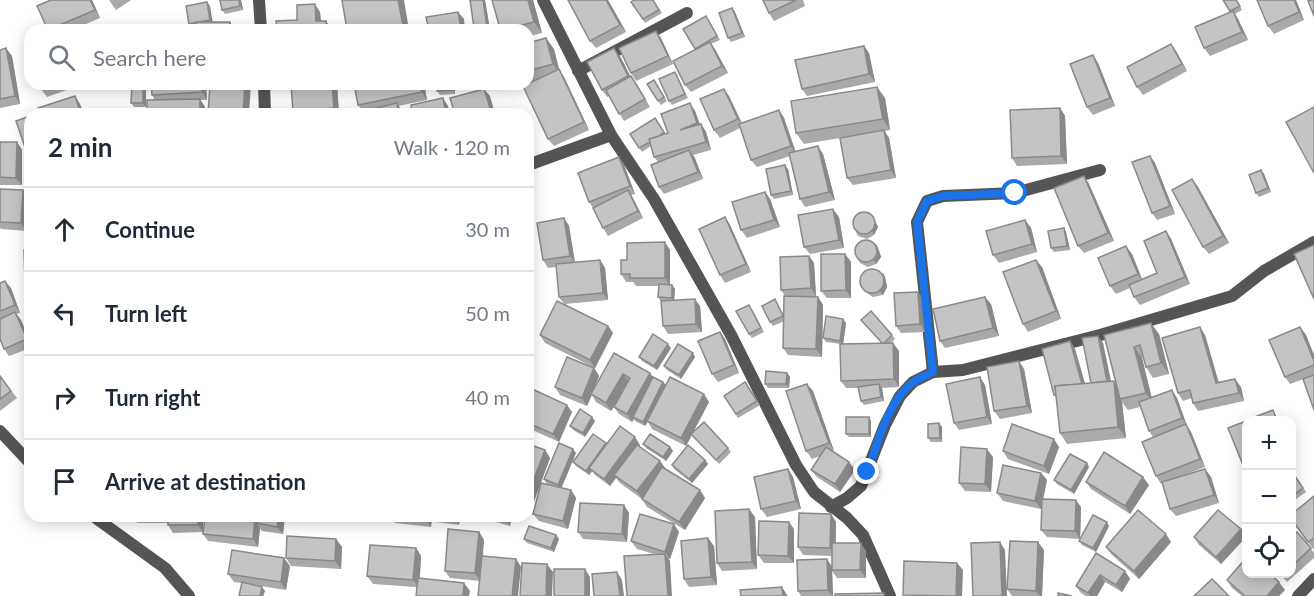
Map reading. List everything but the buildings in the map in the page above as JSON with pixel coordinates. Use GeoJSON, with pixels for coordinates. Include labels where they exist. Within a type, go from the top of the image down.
{"type":"FeatureCollection","features":[{"type":"Feature","properties":{"kind":"street"},"geometry":{"type":"LineString","coordinates":[[259,0],[261,24]]}},
{"type":"Feature","properties":{"kind":"street"},"geometry":{"type":"LineString","coordinates":[[543,0],[611,135],[654,199],[714,304],[796,465],[814,492],[847,518],[863,536],[890,596]]}},
{"type":"Feature","properties":{"kind":"street"},"geometry":{"type":"LineString","coordinates":[[578,71],[687,13]]}},
{"type":"Feature","properties":{"kind":"street"},"geometry":{"type":"LineString","coordinates":[[264,90],[265,108]]}},
{"type":"Feature","properties":{"kind":"street"},"geometry":{"type":"LineString","coordinates":[[534,163],[611,135]]}},
{"type":"Feature","properties":{"kind":"street"},"geometry":{"type":"LineString","coordinates":[[933,372],[917,222],[927,201],[943,196],[1015,193],[1100,170]]}},
{"type":"Feature","properties":{"kind":"street"},"geometry":{"type":"LineString","coordinates":[[831,507],[847,498],[861,486],[885,425],[900,396],[913,382],[933,372],[963,370],[1100,335],[1232,296],[1264,271],[1314,242]]}},
{"type":"Feature","properties":{"kind":"street"},"geometry":{"type":"LineString","coordinates":[[0,431],[24,457]]}},
{"type":"Feature","properties":{"kind":"street"},"geometry":{"type":"LineString","coordinates":[[101,522],[165,567],[189,596]]}},
{"type":"Feature","properties":{"kind":"street"},"geometry":{"type":"LineString","coordinates":[[1298,596],[1314,579]]}},
{"type":"Feature","properties":{"kind":"route"},"geometry":{"type":"LineString","coordinates":[[867,472],[885,425],[900,396],[913,382],[933,372],[917,222],[927,201],[943,196],[1015,193]]}}]}
